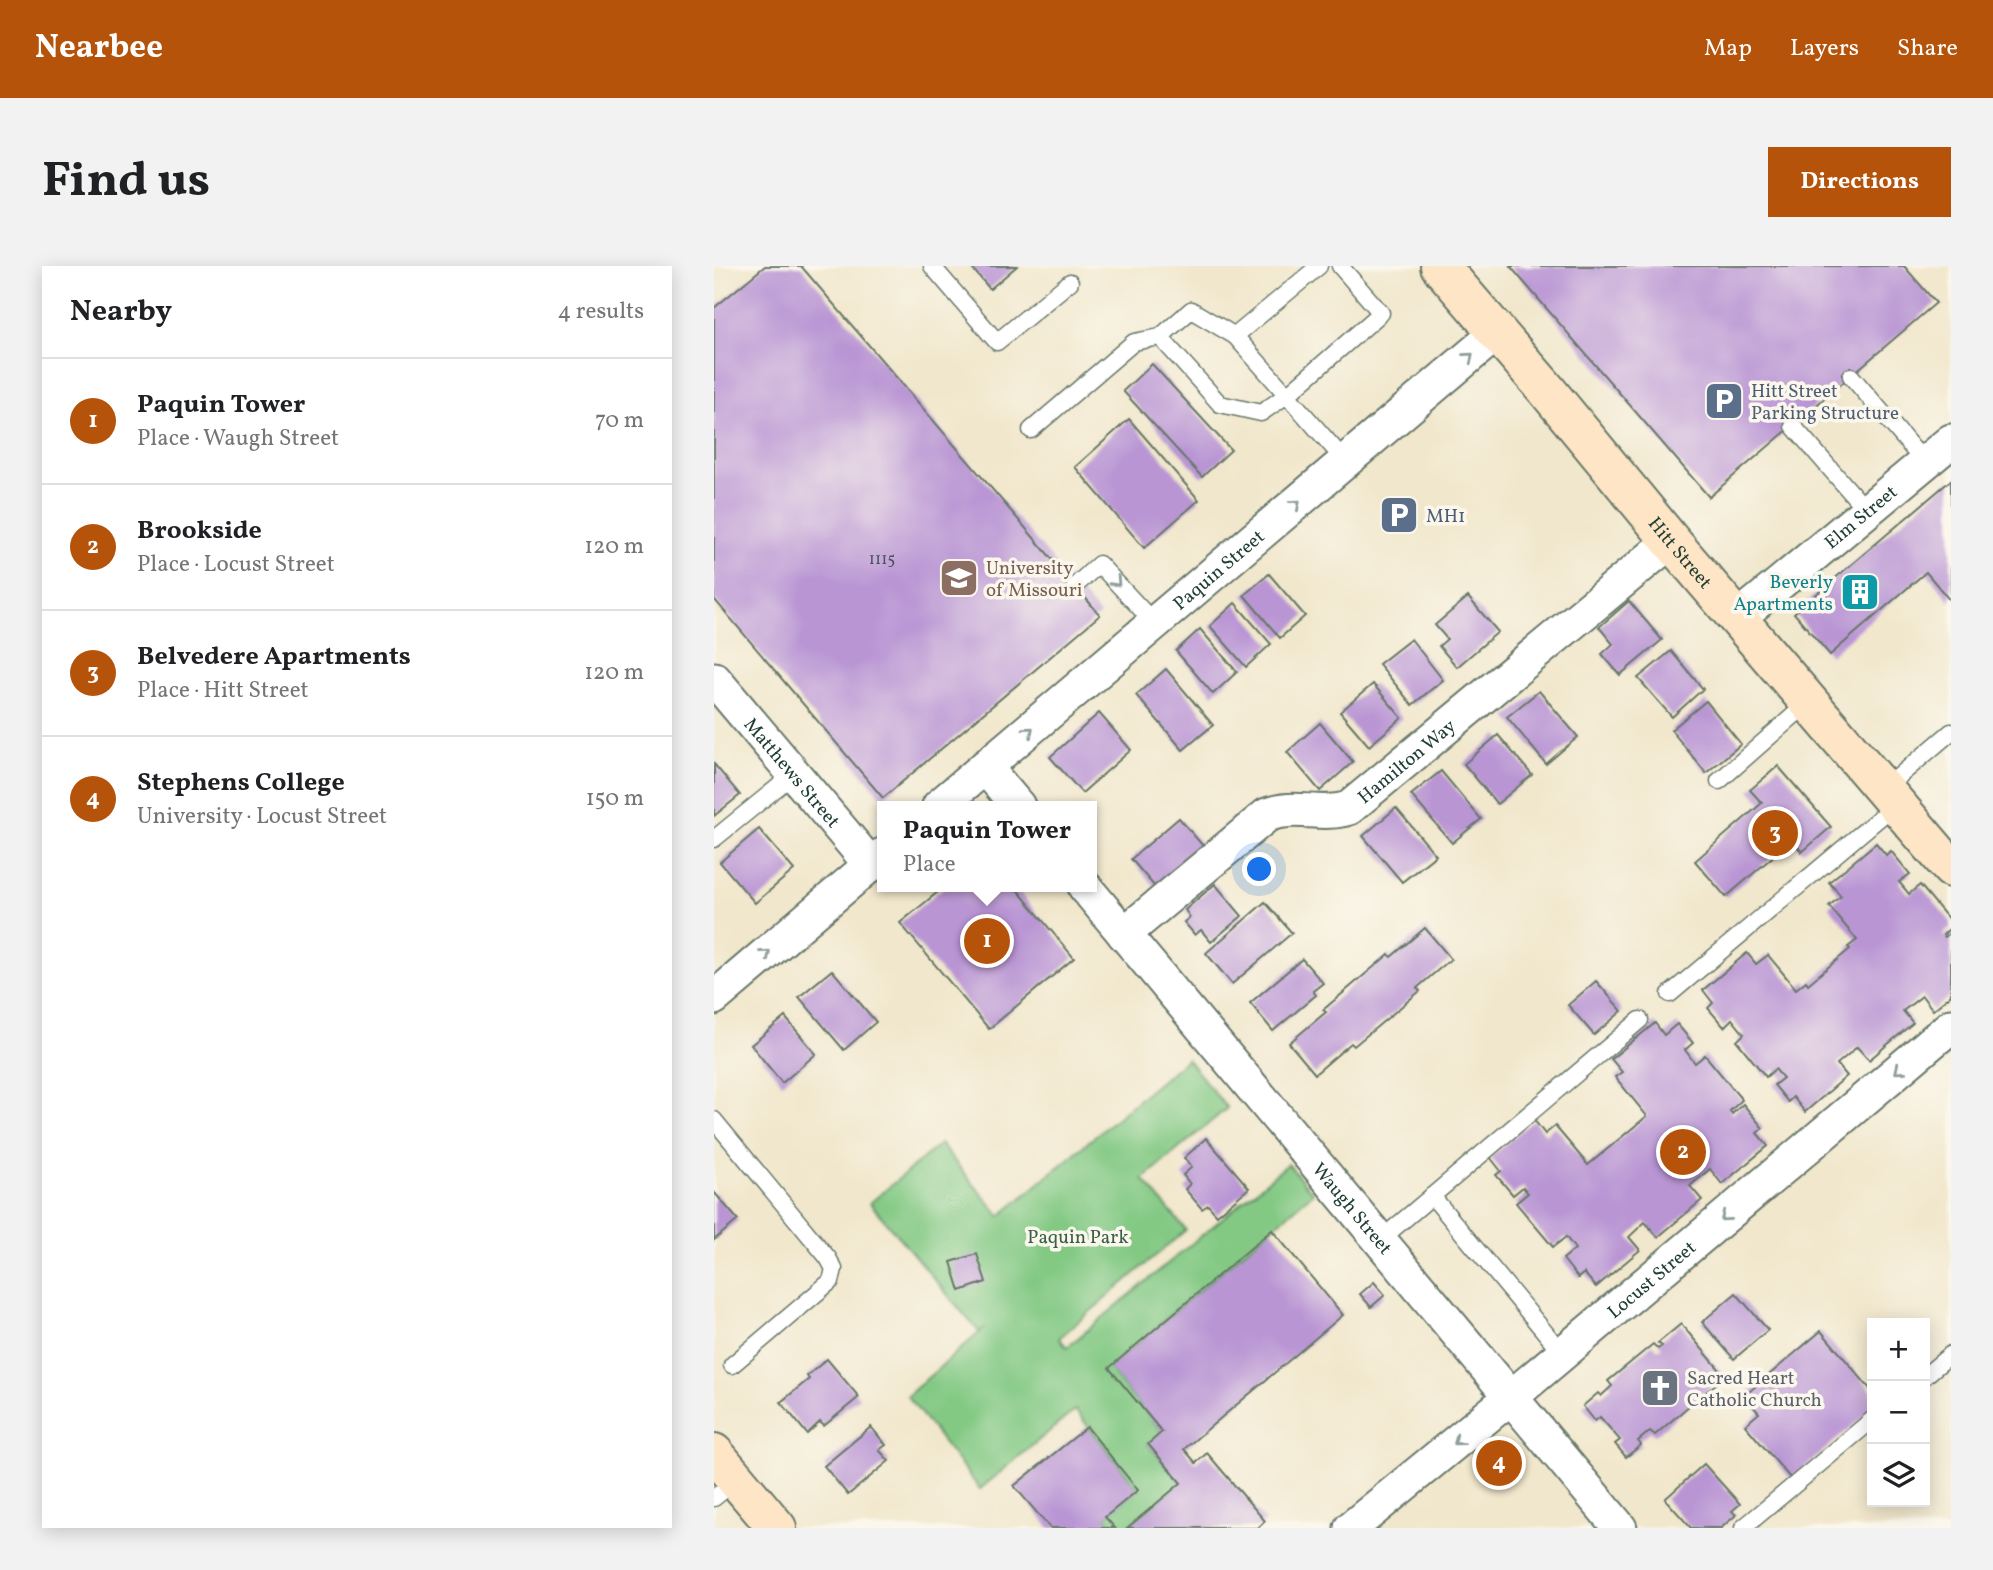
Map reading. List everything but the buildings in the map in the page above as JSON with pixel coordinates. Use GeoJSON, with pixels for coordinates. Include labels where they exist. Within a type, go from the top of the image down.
{"type":"FeatureCollection","features":[{"type":"Feature","properties":{"kind":"street","name":"Hitt Street"},"geometry":{"type":"LineString","coordinates":[[1440,266],[1951,868]]}},
{"type":"Feature","properties":{"kind":"street","name":"Paquin Street"},"geometry":{"type":"LineString","coordinates":[[945,801],[1498,332]]}},
{"type":"Feature","properties":{"kind":"street","name":"Elm Street"},"geometry":{"type":"LineString","coordinates":[[1738,618],[1951,441]]}},
{"type":"Feature","properties":{"kind":"street","name":"Hamilton Way"},"geometry":{"type":"LineString","coordinates":[[1124,934],[1267,815],[1276,811],[1304,809],[1336,813],[1349,808],[1671,541]]}},
{"type":"Feature","properties":{"kind":"street","name":"Matthews Street"},"geometry":{"type":"LineString","coordinates":[[714,679],[794,774],[877,860]]}},
{"type":"Feature","properties":{"kind":"street"},"geometry":{"type":"LineString","coordinates":[[985,767],[1014,801]]}},
{"type":"Feature","properties":{"kind":"street"},"geometry":{"type":"LineString","coordinates":[[714,998],[877,860]]}},
{"type":"Feature","properties":{"kind":"street","name":"Waugh Street"},"geometry":{"type":"LineString","coordinates":[[1089,892],[1620,1528]]}},
{"type":"Feature","properties":{"kind":"street","name":"Locust Street"},"geometry":{"type":"LineString","coordinates":[[1351,1528],[1563,1354],[1951,1026]]}},
{"type":"Feature","properties":{"kind":"street"},"geometry":{"type":"LineString","coordinates":[[721,1477],[768,1525]]}},
{"type":"Feature","properties":{"kind":"lane"},"geometry":{"type":"LineString","coordinates":[[932,266],[997,342],[1070,282]]}},
{"type":"Feature","properties":{"kind":"lane"},"geometry":{"type":"LineString","coordinates":[[1235,336],[1319,266]]}},
{"type":"Feature","properties":{"kind":"lane"},"geometry":{"type":"LineString","coordinates":[[1160,337],[1220,404],[1261,413],[1287,395],[1381,313],[1340,266]]}},
{"type":"Feature","properties":{"kind":"lane"},"geometry":{"type":"LineString","coordinates":[[1031,430],[1135,342],[1160,337],[1191,310],[1235,336],[1346,461]]}},
{"type":"Feature","properties":{"kind":"lane"},"geometry":{"type":"LineString","coordinates":[[1851,376],[1925,463]]}},
{"type":"Feature","properties":{"kind":"lane"},"geometry":{"type":"LineString","coordinates":[[1793,426],[1867,511]]}},
{"type":"Feature","properties":{"kind":"lane"},"geometry":{"type":"LineString","coordinates":[[1075,586],[1099,564],[1154,624]]}},
{"type":"Feature","properties":{"kind":"lane"},"geometry":{"type":"LineString","coordinates":[[1719,781],[1809,702]]}},
{"type":"Feature","properties":{"kind":"lane"},"geometry":{"type":"LineString","coordinates":[[1670,994],[1890,796],[1951,732]]}},
{"type":"Feature","properties":{"kind":"lane"},"geometry":{"type":"LineString","coordinates":[[714,839],[794,774]]}},
{"type":"Feature","properties":{"kind":"lane"},"geometry":{"type":"LineString","coordinates":[[1380,1240],[1640,1020]]}},
{"type":"Feature","properties":{"kind":"lane"},"geometry":{"type":"LineString","coordinates":[[714,1120],[828,1258],[834,1269],[831,1281],[732,1365]]}},
{"type":"Feature","properties":{"kind":"lane"},"geometry":{"type":"LineString","coordinates":[[1432,1196],[1563,1354]]}},
{"type":"Feature","properties":{"kind":"lane"},"geometry":{"type":"LineString","coordinates":[[1930,1372],[1951,1354]]}},
{"type":"Feature","properties":{"kind":"lane"},"geometry":{"type":"LineString","coordinates":[[1744,1528],[1867,1424]]}},
{"type":"Feature","properties":{"kind":"green space","name":"Paquin Park"},"geometry":{"type":"Polygon","coordinates":[[[1187,1059],[1227,1108],[1143,1179],[1186,1230],[1059,1338],[1067,1347],[1288,1164],[1313,1193],[1109,1368],[1162,1432],[1148,1444],[1181,1483],[1127,1528],[1115,1528],[1105,1517],[1138,1489],[1075,1410],[980,1489],[907,1396],[986,1327],[979,1332],[870,1203],[940,1144],[1000,1216],[1187,1059]]]}},
{"type":"Feature","properties":{"kind":"place","name":"Hitt Street Parking Structure"},"geometry":{"type":"Point","coordinates":[1724,401]}},
{"type":"Feature","properties":{"kind":"place","name":"MH1"},"geometry":{"type":"Point","coordinates":[1399,515]}},
{"type":"Feature","properties":{"kind":"place","name":"University of Missouri"},"geometry":{"type":"Point","coordinates":[959,578]}},
{"type":"Feature","properties":{"kind":"place","name":"Beverly Apartments"},"geometry":{"type":"Point","coordinates":[1860,592]}},
{"type":"Feature","properties":{"kind":"place","name":"Belvedere Apartments"},"geometry":{"type":"Point","coordinates":[1775,833]}},
{"type":"Feature","properties":{"kind":"place","name":"Paquin Tower"},"geometry":{"type":"Point","coordinates":[987,941]}},
{"type":"Feature","properties":{"kind":"place","name":"Brookside"},"geometry":{"type":"Point","coordinates":[1683,1152]}},
{"type":"Feature","properties":{"kind":"place","name":"Sacred Heart Catholic Church"},"geometry":{"type":"Point","coordinates":[1660,1388]}},
{"type":"Feature","properties":{"kind":"place","name":"Stephens College"},"geometry":{"type":"Point","coordinates":[1499,1463]}}]}
